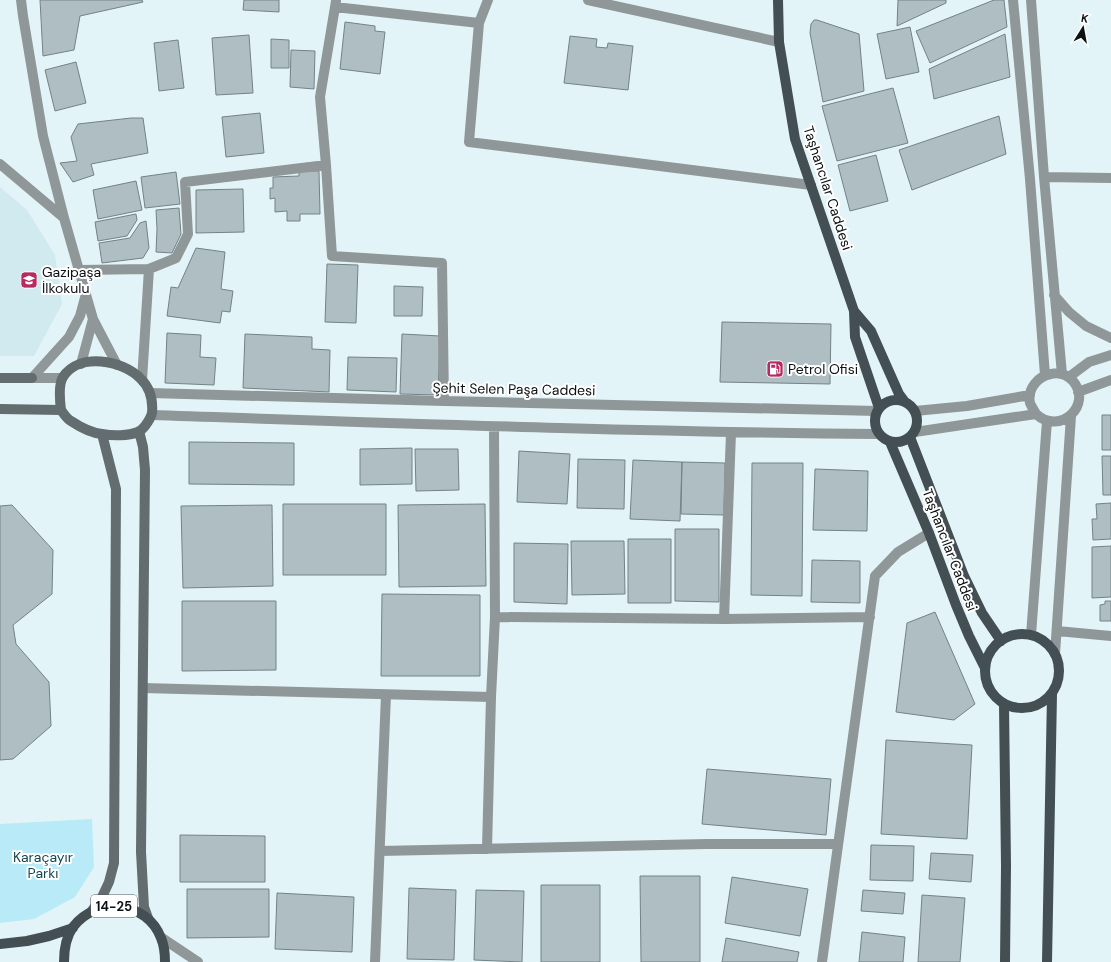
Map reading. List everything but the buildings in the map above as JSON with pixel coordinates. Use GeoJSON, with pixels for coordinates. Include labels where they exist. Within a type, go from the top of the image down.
{"type":"FeatureCollection","features":[{"type":"Feature","properties":{"kind":"main road","name":"Taşhancılar Caddesi"},"geometry":{"type":"LineString","coordinates":[[778,0],[779,42],[795,139],[854,311]]}},
{"type":"Feature","properties":{"kind":"main road"},"geometry":{"type":"LineString","coordinates":[[854,311],[870,331],[899,394],[905,402]]}},
{"type":"Feature","properties":{"kind":"main road"},"geometry":{"type":"LineString","coordinates":[[854,311],[855,337],[878,409]]}},
{"type":"Feature","properties":{"kind":"main road"},"geometry":{"type":"LineString","coordinates":[[99,361],[117,364],[132,372],[142,380],[150,393],[153,405],[152,415],[140,432],[124,435],[102,434],[88,430],[70,420],[61,410],[59,395],[62,378],[71,368],[81,364],[99,361]]}},
{"type":"Feature","properties":{"kind":"main road"},"geometry":{"type":"LineString","coordinates":[[0,378],[32,378]]}},
{"type":"Feature","properties":{"kind":"main road"},"geometry":{"type":"LineString","coordinates":[[891,400],[905,402],[915,411],[917,425],[912,435],[904,441],[897,443],[890,442],[878,434],[875,428],[874,421],[878,409],[884,403],[891,400]]}},
{"type":"Feature","properties":{"kind":"main road"},"geometry":{"type":"LineString","coordinates":[[0,409],[61,410]]}},
{"type":"Feature","properties":{"kind":"main road"},"geometry":{"type":"LineString","coordinates":[[140,432],[145,470],[141,852],[144,907],[148,918]]}},
{"type":"Feature","properties":{"kind":"main road"},"geometry":{"type":"LineString","coordinates":[[91,912],[102,897],[109,882],[114,863],[116,489],[102,434]]}},
{"type":"Feature","properties":{"kind":"main road","name":"Taşhancılar Caddesi"},"geometry":{"type":"LineString","coordinates":[[912,435],[964,576],[982,613],[1001,641]]}},
{"type":"Feature","properties":{"kind":"main road","name":"Taşhancılar Caddesi"},"geometry":{"type":"LineString","coordinates":[[890,442],[929,533],[969,636],[985,668]]}},
{"type":"Feature","properties":{"kind":"main road"},"geometry":{"type":"LineString","coordinates":[[1021,634],[1031,635],[1041,639],[1056,654],[1060,675],[1052,694],[1044,701],[1030,708],[1014,708],[1004,704],[989,688],[985,668],[993,648],[1001,641],[1010,636],[1021,634]]}},
{"type":"Feature","properties":{"kind":"main road"},"geometry":{"type":"LineString","coordinates":[[1047,962],[1052,694]]}},
{"type":"Feature","properties":{"kind":"main road"},"geometry":{"type":"LineString","coordinates":[[1004,704],[1006,866],[1005,962]]}},
{"type":"Feature","properties":{"kind":"main road","name":"14-25"},"geometry":{"type":"LineString","coordinates":[[64,962],[64,950],[67,939],[73,928],[81,919],[91,912],[114,906],[138,912],[148,918],[156,927],[162,938],[165,962]]}},
{"type":"Feature","properties":{"kind":"main road","name":"14-25"},"geometry":{"type":"LineString","coordinates":[[0,944],[27,941],[73,928]]}},
{"type":"Feature","properties":{"kind":"street"},"geometry":{"type":"LineString","coordinates":[[21,0],[42,136],[93,319],[117,364]]}},
{"type":"Feature","properties":{"kind":"street"},"geometry":{"type":"LineString","coordinates":[[488,0],[479,23],[469,142],[811,185]]}},
{"type":"Feature","properties":{"kind":"street"},"geometry":{"type":"LineString","coordinates":[[588,0],[779,42]]}},
{"type":"Feature","properties":{"kind":"street"},"geometry":{"type":"LineString","coordinates":[[1013,0],[1030,179],[1045,375]]}},
{"type":"Feature","properties":{"kind":"street"},"geometry":{"type":"LineString","coordinates":[[1031,0],[1054,295],[1065,375]]}},
{"type":"Feature","properties":{"kind":"street"},"geometry":{"type":"LineString","coordinates":[[444,401],[442,263],[332,256],[320,97],[336,3],[479,23]]}},
{"type":"Feature","properties":{"kind":"street"},"geometry":{"type":"LineString","coordinates":[[0,164],[64,218]]}},
{"type":"Feature","properties":{"kind":"street"},"geometry":{"type":"LineString","coordinates":[[80,270],[150,269],[176,258],[188,234],[185,182],[326,165]]}},
{"type":"Feature","properties":{"kind":"street"},"geometry":{"type":"LineString","coordinates":[[1044,177],[1111,178]]}},
{"type":"Feature","properties":{"kind":"street"},"geometry":{"type":"LineString","coordinates":[[142,380],[150,269]]}},
{"type":"Feature","properties":{"kind":"street"},"geometry":{"type":"LineString","coordinates":[[32,378],[69,337],[80,316],[86,294]]}},
{"type":"Feature","properties":{"kind":"street"},"geometry":{"type":"LineString","coordinates":[[1054,295],[1069,312],[1086,326],[1111,338]]}},
{"type":"Feature","properties":{"kind":"street"},"geometry":{"type":"LineString","coordinates":[[81,364],[93,319]]}},
{"type":"Feature","properties":{"kind":"street"},"geometry":{"type":"LineString","coordinates":[[1065,375],[1089,362],[1111,355]]}},
{"type":"Feature","properties":{"kind":"street"},"geometry":{"type":"LineString","coordinates":[[1053,373],[1065,375],[1075,384],[1078,392],[1079,401],[1076,409],[1071,416],[1064,420],[1056,422],[1047,421],[1036,414],[1030,403],[1032,386],[1045,375],[1053,373]]}},
{"type":"Feature","properties":{"kind":"street"},"geometry":{"type":"LineString","coordinates":[[32,378],[62,378]]}},
{"type":"Feature","properties":{"kind":"street"},"geometry":{"type":"LineString","coordinates":[[1078,392],[1111,380]]}},
{"type":"Feature","properties":{"kind":"street","name":"Şehit Selen Paşa Caddesi"},"geometry":{"type":"LineString","coordinates":[[150,393],[444,401],[878,409]]}},
{"type":"Feature","properties":{"kind":"street"},"geometry":{"type":"LineString","coordinates":[[915,411],[967,406],[1030,394]]}},
{"type":"Feature","properties":{"kind":"street"},"geometry":{"type":"LineString","coordinates":[[912,435],[1036,414]]}},
{"type":"Feature","properties":{"kind":"street"},"geometry":{"type":"LineString","coordinates":[[152,415],[494,427],[731,433],[878,434]]}},
{"type":"Feature","properties":{"kind":"street"},"geometry":{"type":"LineString","coordinates":[[1056,654],[1071,416]]}},
{"type":"Feature","properties":{"kind":"street"},"geometry":{"type":"LineString","coordinates":[[1031,635],[1047,421]]}},
{"type":"Feature","properties":{"kind":"street"},"geometry":{"type":"LineString","coordinates":[[487,849],[491,697],[495,616],[494,427]]}},
{"type":"Feature","properties":{"kind":"street"},"geometry":{"type":"LineString","coordinates":[[724,619],[731,433]]}},
{"type":"Feature","properties":{"kind":"street"},"geometry":{"type":"LineString","coordinates":[[822,962],[875,576],[898,552],[929,533]]}},
{"type":"Feature","properties":{"kind":"street"},"geometry":{"type":"LineString","coordinates":[[495,616],[724,619],[870,617]]}},
{"type":"Feature","properties":{"kind":"street"},"geometry":{"type":"LineString","coordinates":[[1057,631],[1111,636]]}},
{"type":"Feature","properties":{"kind":"street"},"geometry":{"type":"LineString","coordinates":[[143,688],[491,697]]}},
{"type":"Feature","properties":{"kind":"street"},"geometry":{"type":"LineString","coordinates":[[375,962],[386,695]]}},
{"type":"Feature","properties":{"kind":"street"},"geometry":{"type":"LineString","coordinates":[[380,851],[707,844],[838,844]]}},
{"type":"Feature","properties":{"kind":"street"},"geometry":{"type":"LineString","coordinates":[[162,938],[198,962]]}},
{"type":"Feature","properties":{"kind":"shaded area","name":"Gazipaşa İlkokulu"},"geometry":{"type":"Polygon","coordinates":[[[0,187],[27,210],[55,255],[62,304],[34,356],[0,356],[0,187]]]}},
{"type":"Feature","properties":{"kind":"green space","name":"Karaçayır Parkı"},"geometry":{"type":"Polygon","coordinates":[[[92,819],[94,867],[75,897],[34,919],[0,923],[0,824],[92,819]]]}},
{"type":"Feature","properties":{"kind":"place","name":"Gazipaşa İlkokulu"},"geometry":{"type":"Point","coordinates":[29,280]}},
{"type":"Feature","properties":{"kind":"place","name":"Petrol Ofisi"},"geometry":{"type":"Point","coordinates":[775,369]}}]}
